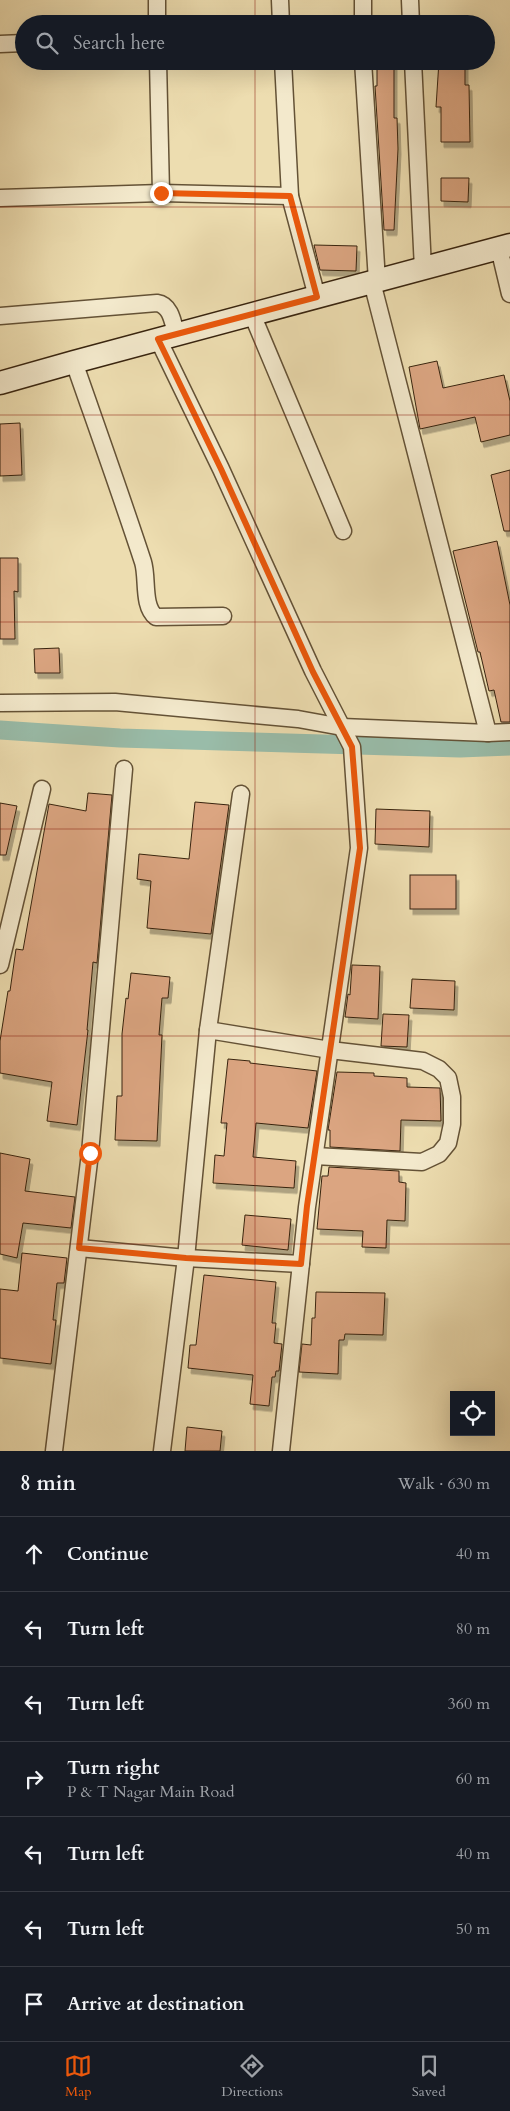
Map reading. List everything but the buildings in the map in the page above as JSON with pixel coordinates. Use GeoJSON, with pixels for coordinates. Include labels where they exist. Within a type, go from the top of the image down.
{"type":"FeatureCollection","features":[{"type":"Feature","properties":{"kind":"main road"},"geometry":{"type":"LineString","coordinates":[[0,384],[74,362],[504,247]]}},
{"type":"Feature","properties":{"kind":"street"},"geometry":{"type":"LineString","coordinates":[[157,0],[157,15]]}},
{"type":"Feature","properties":{"kind":"street"},"geometry":{"type":"LineString","coordinates":[[280,0],[281,15]]}},
{"type":"Feature","properties":{"kind":"street"},"geometry":{"type":"LineString","coordinates":[[364,0],[364,15]]}},
{"type":"Feature","properties":{"kind":"street"},"geometry":{"type":"LineString","coordinates":[[410,0],[411,15]]}},
{"type":"Feature","properties":{"kind":"street"},"geometry":{"type":"LineString","coordinates":[[0,44],[15,43]]}},
{"type":"Feature","properties":{"kind":"street"},"geometry":{"type":"LineString","coordinates":[[158,70],[161,193]]}},
{"type":"Feature","properties":{"kind":"street"},"geometry":{"type":"LineString","coordinates":[[283,70],[290,196],[317,297]]}},
{"type":"Feature","properties":{"kind":"street"},"geometry":{"type":"LineString","coordinates":[[363,70],[374,282],[488,733]]}},
{"type":"Feature","properties":{"kind":"street"},"geometry":{"type":"LineString","coordinates":[[413,70],[423,268]]}},
{"type":"Feature","properties":{"kind":"street"},"geometry":{"type":"LineString","coordinates":[[0,198],[161,193],[290,196]]}},
{"type":"Feature","properties":{"kind":"street"},"geometry":{"type":"LineString","coordinates":[[504,247],[510,294]]}},
{"type":"Feature","properties":{"kind":"street"},"geometry":{"type":"LineString","coordinates":[[0,316],[158,303],[163,304],[168,309],[167,337],[221,469],[313,672],[352,747],[360,848],[315,1156],[280,1451]]}},
{"type":"Feature","properties":{"kind":"street"},"geometry":{"type":"LineString","coordinates":[[252,314],[343,531]]}},
{"type":"Feature","properties":{"kind":"street"},"geometry":{"type":"LineString","coordinates":[[74,362],[144,566],[149,606],[153,614],[156,617],[223,616]]}},
{"type":"Feature","properties":{"kind":"street"},"geometry":{"type":"LineString","coordinates":[[0,703],[116,702],[298,719],[342,728],[488,733],[510,732]]}},
{"type":"Feature","properties":{"kind":"street"},"geometry":{"type":"LineString","coordinates":[[54,1451],[90,1153],[124,769]]}},
{"type":"Feature","properties":{"kind":"street"},"geometry":{"type":"LineString","coordinates":[[0,965],[42,789]]}},
{"type":"Feature","properties":{"kind":"street"},"geometry":{"type":"LineString","coordinates":[[162,1451],[186,1258],[208,1030],[241,794]]}},
{"type":"Feature","properties":{"kind":"street"},"geometry":{"type":"LineString","coordinates":[[208,1030],[330,1050],[423,1061],[439,1069],[448,1078],[452,1097],[452,1124],[448,1143],[439,1154],[422,1162],[315,1156]]}},
{"type":"Feature","properties":{"kind":"street"},"geometry":{"type":"LineString","coordinates":[[79,1248],[186,1258],[301,1264]]}},
{"type":"Feature","properties":{"kind":"waterway"},"geometry":{"type":"LineString","coordinates":[[0,730],[120,738],[460,748],[510,746]]}},
{"type":"Feature","properties":{"kind":"route"},"geometry":{"type":"LineString","coordinates":[[90,1153],[79,1248],[186,1258],[301,1264],[307,1206],[360,848],[352,747],[313,672],[221,469],[158,339],[317,297],[290,196],[161,193]]}}]}
